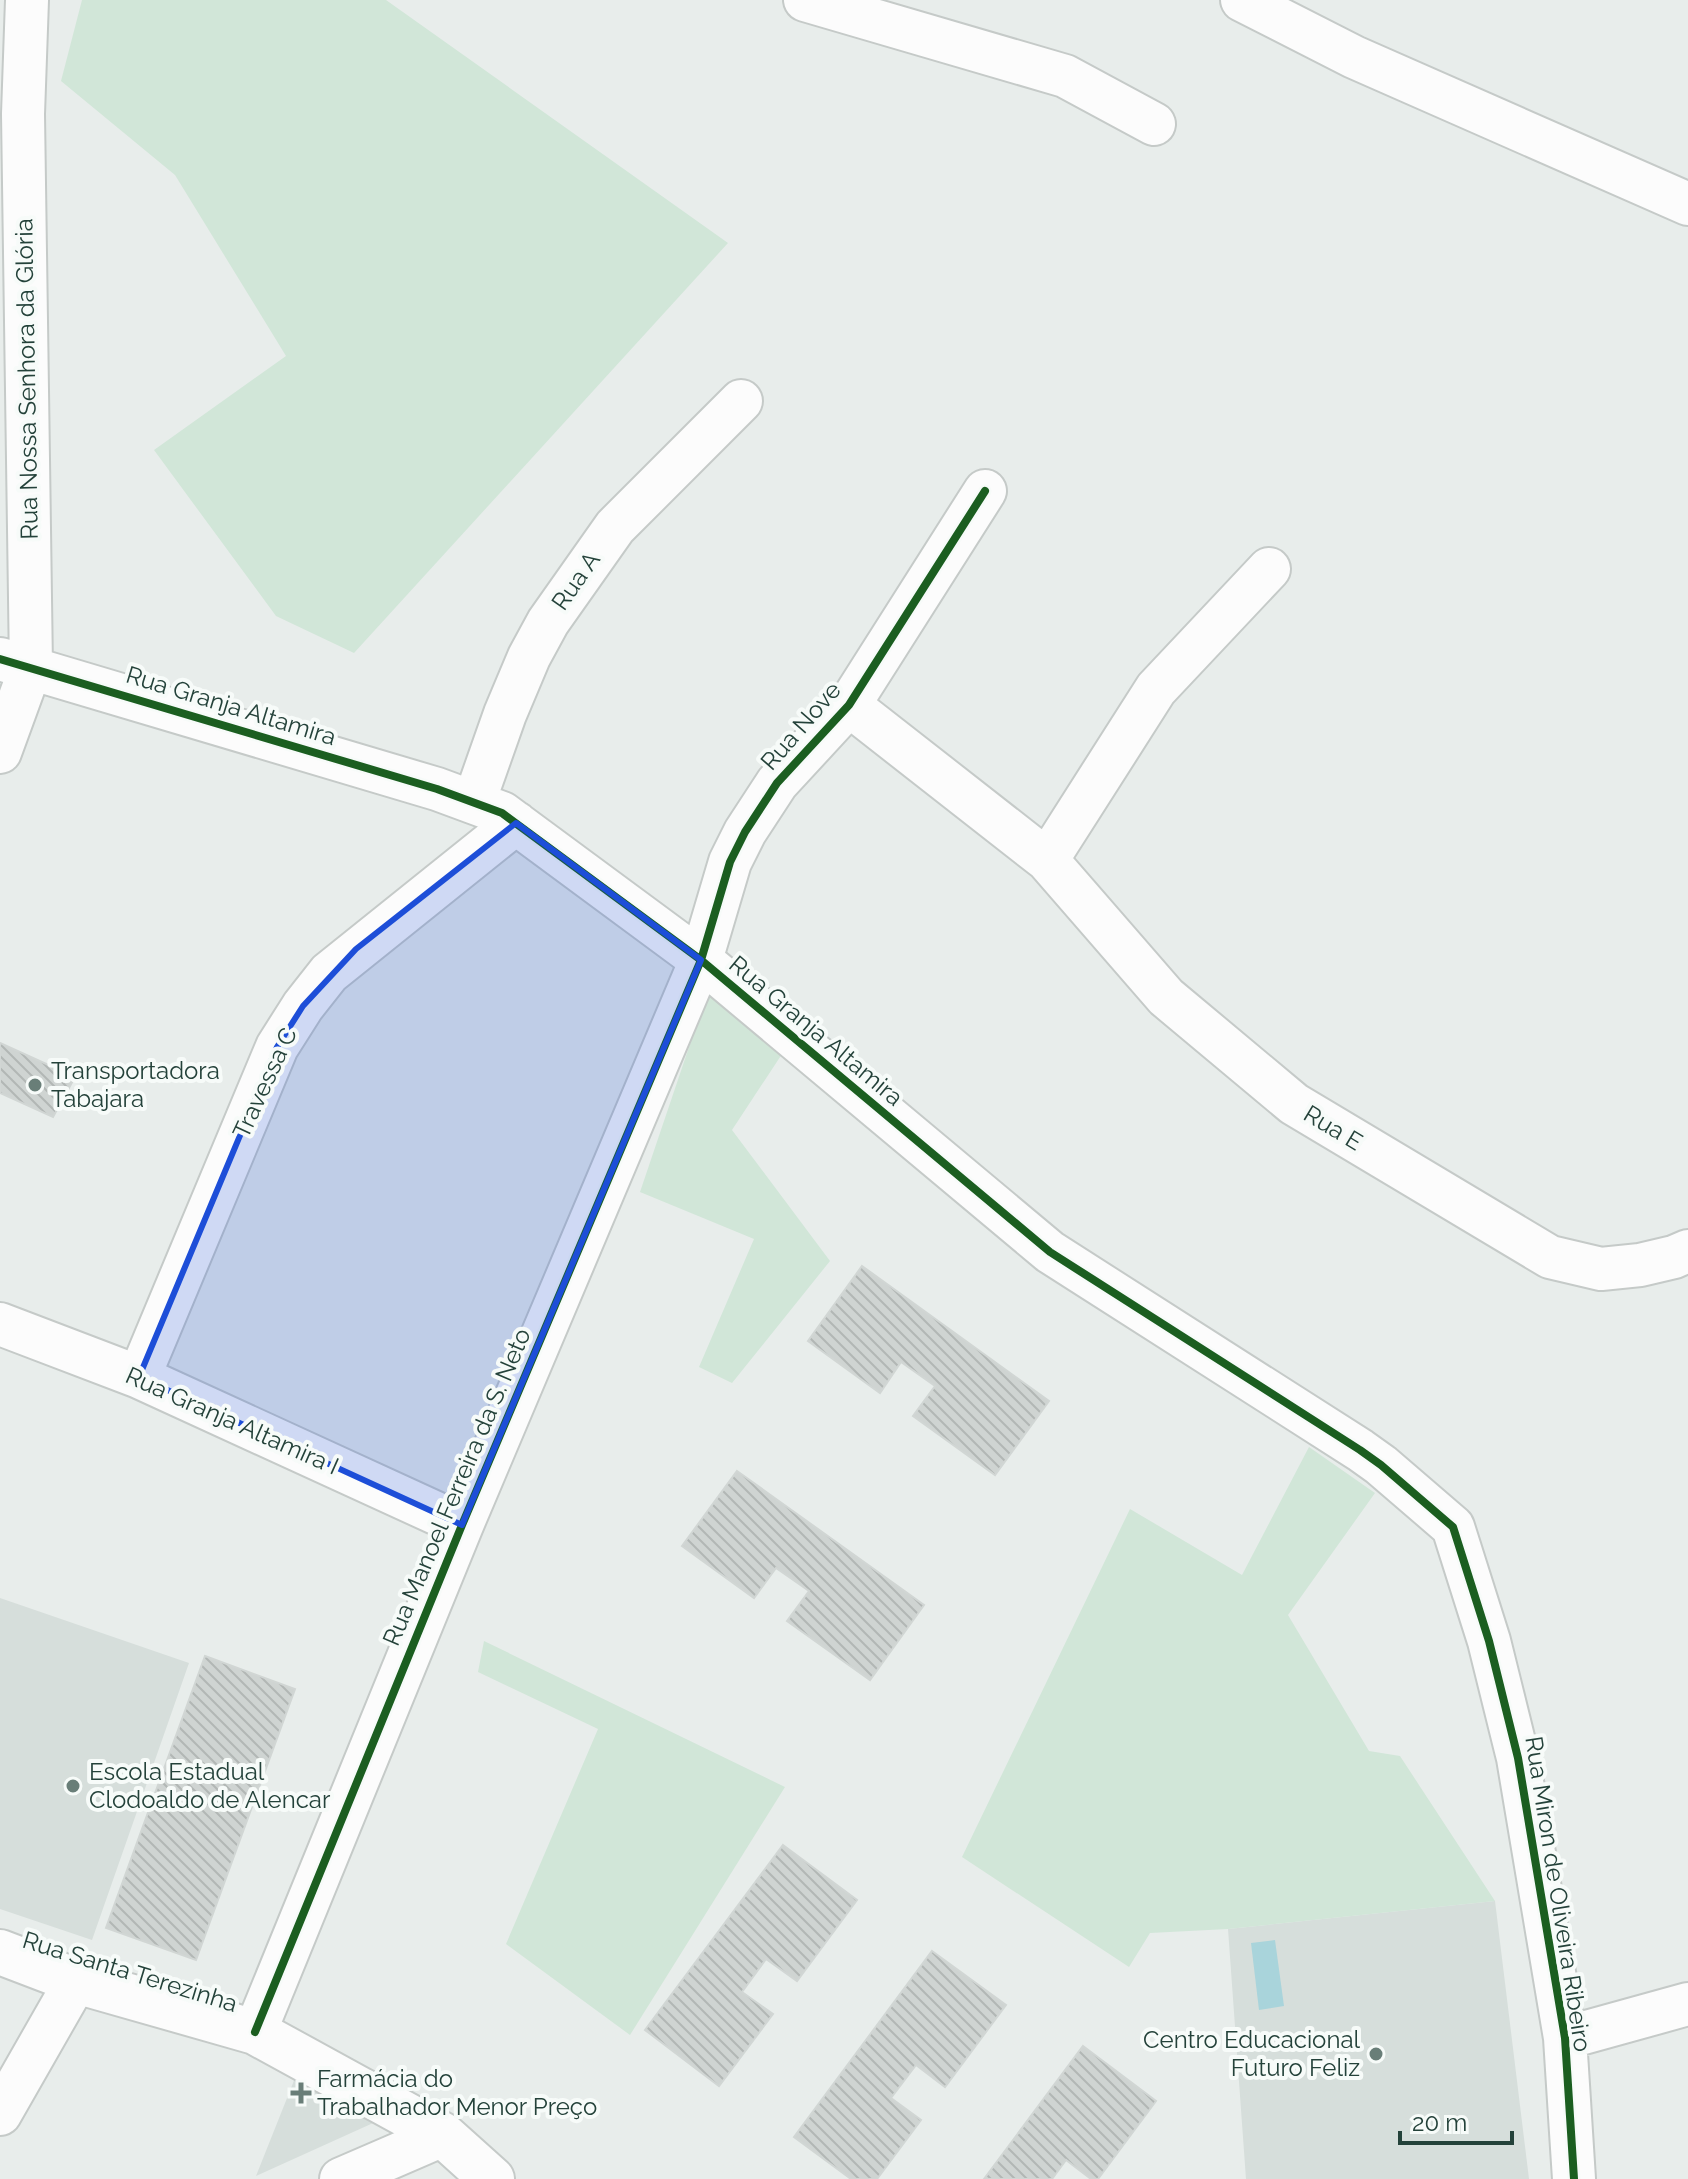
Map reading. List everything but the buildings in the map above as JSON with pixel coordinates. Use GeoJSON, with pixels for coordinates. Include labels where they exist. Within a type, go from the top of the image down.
{"type":"FeatureCollection","features":[{"type":"Feature","properties":{"kind":"street","name":"Rua Nossa Senhora da Glória"},"geometry":{"type":"LineString","coordinates":[[0,752],[16,663],[27,0]]}},
{"type":"Feature","properties":{"kind":"street"},"geometry":{"type":"LineString","coordinates":[[805,0],[1065,76],[1154,124]]}},
{"type":"Feature","properties":{"kind":"street"},"geometry":{"type":"LineString","coordinates":[[1242,0],[1354,57],[1688,204]]}},
{"type":"Feature","properties":{"kind":"street","name":"Rua A"},"geometry":{"type":"LineString","coordinates":[[474,802],[505,714],[548,622],[615,527],[741,401]]}},
{"type":"Feature","properties":{"kind":"street","name":"Rua Nove"},"geometry":{"type":"LineString","coordinates":[[701,960],[730,862],[745,832],[777,783],[849,705],[985,491]]}},
{"type":"Feature","properties":{"kind":"street"},"geometry":{"type":"LineString","coordinates":[[1047,860],[1156,689],[1269,569]]}},
{"type":"Feature","properties":{"kind":"street","name":"Rua Granja Altamira"},"geometry":{"type":"LineString","coordinates":[[16,663],[437,789],[502,813],[701,960],[1050,1252],[1371,1458],[1453,1527]]}},
{"type":"Feature","properties":{"kind":"street","name":"Rua E"},"geometry":{"type":"LineString","coordinates":[[849,705],[1047,860],[1166,997],[1294,1104],[1550,1257],[1601,1269],[1640,1265],[1688,1251]]}},
{"type":"Feature","properties":{"kind":"street","name":"Travessa C"},"geometry":{"type":"LineString","coordinates":[[139,1377],[277,1047],[303,1006],[329,973],[356,949],[516,823]]}},
{"type":"Feature","properties":{"kind":"street","name":"Rua Manoel Ferreira da S. Neto"},"geometry":{"type":"LineString","coordinates":[[255,2032],[462,1525],[701,960]]}},
{"type":"Feature","properties":{"kind":"street","name":"Rua Granja Altamira I"},"geometry":{"type":"LineString","coordinates":[[0,1324],[139,1377],[462,1525]]}},
{"type":"Feature","properties":{"kind":"street","name":"Rua Miron de Oliveira Ribeiro"},"geometry":{"type":"LineString","coordinates":[[1453,1527],[1489,1641],[1518,1758],[1565,2038],[1574,2179]]}},
{"type":"Feature","properties":{"kind":"street","name":"Rua Santa Terezinha"},"geometry":{"type":"LineString","coordinates":[[0,1952],[76,1981],[255,2032],[443,2135],[492,2179]]}},
{"type":"Feature","properties":{"kind":"street"},"geometry":{"type":"LineString","coordinates":[[0,2114],[76,1981]]}},
{"type":"Feature","properties":{"kind":"street"},"geometry":{"type":"LineString","coordinates":[[1565,2038],[1688,2004]]}},
{"type":"Feature","properties":{"kind":"street"},"geometry":{"type":"LineString","coordinates":[[341,2179],[443,2135]]}},
{"type":"Feature","properties":{"kind":"highlighted area"},"geometry":{"type":"Polygon","coordinates":[[[516,823],[701,960],[462,1525],[139,1377],[277,1047],[303,1006],[356,949],[516,823]]]}},
{"type":"Feature","properties":{"kind":"shaded area","name":"Escola Estadual Clodoaldo de Alencar"},"geometry":{"type":"Polygon","coordinates":[[[0,1598],[189,1663],[92,1940],[0,1909],[0,1598]]]}},
{"type":"Feature","properties":{"kind":"shaded area","name":"Centro Educacional Futuro Feliz"},"geometry":{"type":"Polygon","coordinates":[[[1495,1901],[1529,2179],[1246,2179],[1228,1929],[1495,1901]]]}},
{"type":"Feature","properties":{"kind":"shaded area"},"geometry":{"type":"Polygon","coordinates":[[[297,2073],[382,2119],[256,2176],[297,2073]]]}},
{"type":"Feature","properties":{"kind":"green space"},"geometry":{"type":"Polygon","coordinates":[[[82,0],[386,0],[728,243],[354,653],[276,616],[154,450],[286,356],[175,175],[61,81],[82,0]]]}},
{"type":"Feature","properties":{"kind":"green space"},"geometry":{"type":"Polygon","coordinates":[[[709,988],[782,1054],[732,1130],[830,1261],[732,1383],[699,1367],[754,1239],[640,1192],[709,988]]]}},
{"type":"Feature","properties":{"kind":"green space"},"geometry":{"type":"Polygon","coordinates":[[[1309,1447],[1375,1493],[1288,1615],[1369,1751],[1400,1756],[1495,1901],[1228,1929],[1150,1933],[1129,1967],[962,1857],[1130,1509],[1242,1575],[1309,1447]]]}},
{"type":"Feature","properties":{"kind":"green space"},"geometry":{"type":"Polygon","coordinates":[[[484,1641],[785,1787],[630,2035],[506,1944],[598,1729],[478,1672],[484,1641]]]}},
{"type":"Feature","properties":{"kind":"water"},"geometry":{"type":"Polygon","coordinates":[[[1275,1940],[1284,2006],[1259,2010],[1251,1943],[1275,1940]]]}},
{"type":"Feature","properties":{"kind":"cycle path"},"geometry":{"type":"LineString","coordinates":[[255,2032],[462,1525],[701,960],[730,862],[745,832],[777,783],[849,705],[985,491]]}},
{"type":"Feature","properties":{"kind":"cycle path"},"geometry":{"type":"LineString","coordinates":[[0,659],[437,789],[502,813],[701,960],[1050,1252],[1360,1450],[1453,1527],[1489,1641],[1518,1758],[1565,2038],[1574,2179]]}},
{"type":"Feature","properties":{"kind":"place","name":"Transportadora Tabajara"},"geometry":{"type":"Point","coordinates":[35,1085]}},
{"type":"Feature","properties":{"kind":"place","name":"Escola Estadual Clodoaldo de Alencar"},"geometry":{"type":"Point","coordinates":[73,1786]}},
{"type":"Feature","properties":{"kind":"place","name":"Centro Educacional Futuro Feliz"},"geometry":{"type":"Point","coordinates":[1376,2054]}},
{"type":"Feature","properties":{"kind":"place","name":"Farmácia do Trabalhador Menor Preço"},"geometry":{"type":"Point","coordinates":[301,2093]}}]}
